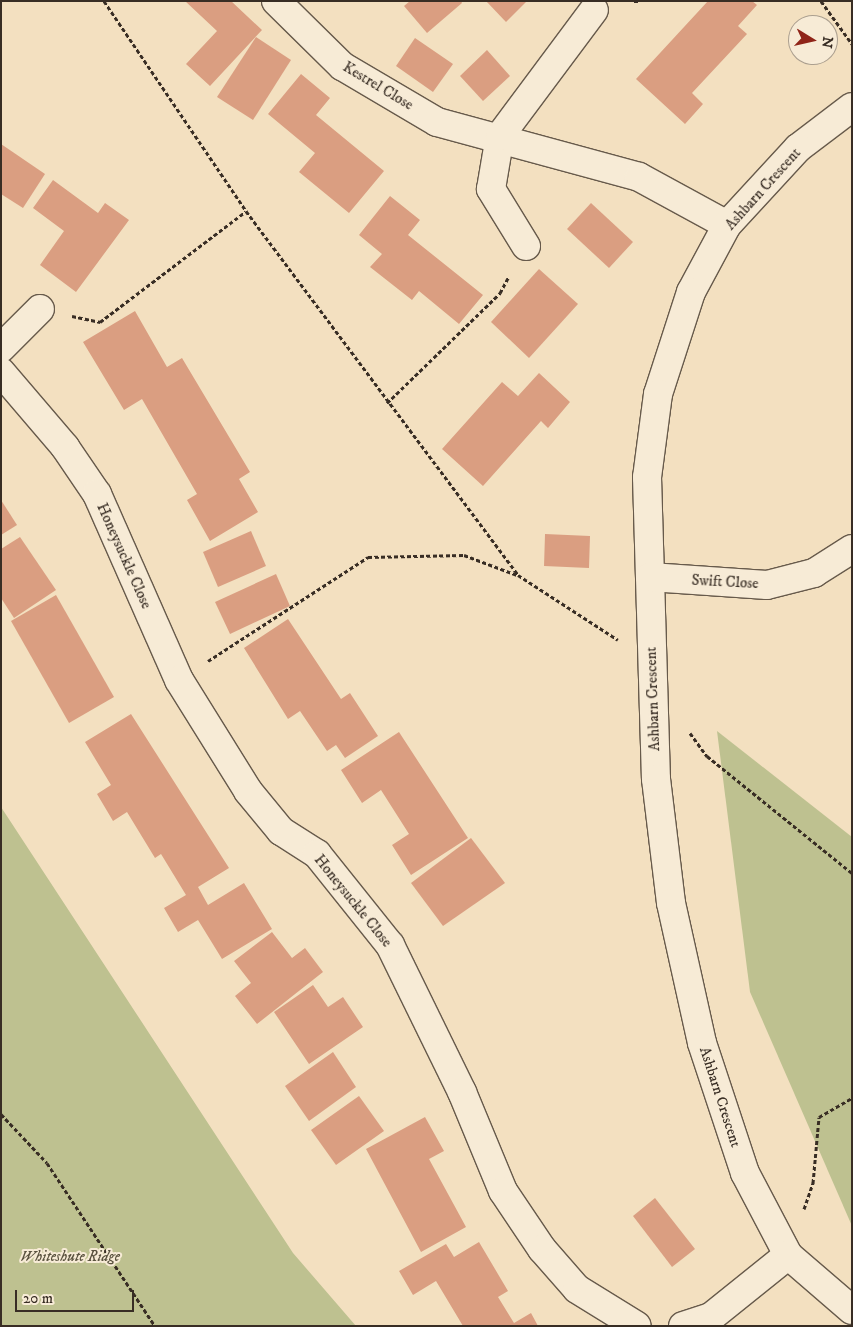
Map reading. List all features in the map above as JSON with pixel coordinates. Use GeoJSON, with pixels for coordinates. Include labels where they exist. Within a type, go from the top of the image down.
{"type":"FeatureCollection","features":[{"type":"Feature","properties":{"kind":"street","name":"Kestrel Close"},"geometry":{"type":"LineString","coordinates":[[276,1],[342,66],[437,122],[500,136],[639,177],[727,225]]}},
{"type":"Feature","properties":{"kind":"street"},"geometry":{"type":"LineString","coordinates":[[526,246],[491,189],[500,136],[594,10]]}},
{"type":"Feature","properties":{"kind":"street","name":"Ashbarn Crescent"},"geometry":{"type":"LineString","coordinates":[[852,107],[798,148],[727,225],[691,292],[658,394],[647,476],[650,661],[656,779],[671,903],[702,1043],[745,1173],[788,1255],[852,1310]]}},
{"type":"Feature","properties":{"kind":"street"},"geometry":{"type":"LineString","coordinates":[[1,348],[40,309]]}},
{"type":"Feature","properties":{"kind":"street","name":"Honeysuckle Close"},"geometry":{"type":"LineString","coordinates":[[1,372],[65,447],[96,494],[179,680],[248,791],[281,831],[317,854],[390,945],[462,1092],[503,1191],[542,1249],[577,1289],[638,1326]]}},
{"type":"Feature","properties":{"kind":"street","name":"Swift Close"},"geometry":{"type":"LineString","coordinates":[[650,578],[766,584],[814,573],[852,549]]}},
{"type":"Feature","properties":{"kind":"street"},"geometry":{"type":"LineString","coordinates":[[683,1326],[711,1318],[788,1255]]}},
{"type":"Feature","properties":{"kind":"path"},"geometry":{"type":"LineString","coordinates":[[104,1],[246,211],[387,403],[518,575]]}},
{"type":"Feature","properties":{"kind":"path"},"geometry":{"type":"LineString","coordinates":[[634,1],[641,1]]}},
{"type":"Feature","properties":{"kind":"path"},"geometry":{"type":"LineString","coordinates":[[821,1],[852,44]]}},
{"type":"Feature","properties":{"kind":"path"},"geometry":{"type":"LineString","coordinates":[[40,309],[100,322],[246,211]]}},
{"type":"Feature","properties":{"kind":"path"},"geometry":{"type":"LineString","coordinates":[[387,403],[500,293],[526,246]]}},
{"type":"Feature","properties":{"kind":"path"},"geometry":{"type":"LineString","coordinates":[[179,680],[368,557],[464,556],[518,575],[650,661]]}},
{"type":"Feature","properties":{"kind":"path"},"geometry":{"type":"LineString","coordinates":[[685,726],[708,756],[852,873]]}},
{"type":"Feature","properties":{"kind":"path"},"geometry":{"type":"LineString","coordinates":[[788,1255],[813,1183],[819,1116],[852,1098]]}},
{"type":"Feature","properties":{"kind":"path"},"geometry":{"type":"LineString","coordinates":[[1,1114],[46,1164],[155,1326]]}},
{"type":"Feature","properties":{"kind":"green space"},"geometry":{"type":"Polygon","coordinates":[[[717,731],[852,837],[852,1226],[750,992],[717,731]]]}},
{"type":"Feature","properties":{"kind":"green space","name":"Whiteshute Ridge"},"geometry":{"type":"Polygon","coordinates":[[[1,807],[293,1253],[356,1326],[1,1326],[1,807]]]}},
{"type":"Feature","properties":{"kind":"building"},"geometry":{"type":"Polygon","coordinates":[[[185,1],[231,1],[262,30],[210,86],[186,64],[217,31],[185,1]]]}},
{"type":"Feature","properties":{"kind":"building"},"geometry":{"type":"Polygon","coordinates":[[[410,1],[461,1],[462,3],[427,33],[404,6],[410,1]]]}},
{"type":"Feature","properties":{"kind":"building"},"geometry":{"type":"Polygon","coordinates":[[[486,1],[527,1],[506,22],[486,1]]]}},
{"type":"Feature","properties":{"kind":"building"},"geometry":{"type":"Polygon","coordinates":[[[708,1],[752,1],[757,5],[738,26],[747,34],[692,93],[703,104],[685,124],[636,79],[708,1]]]}},
{"type":"Feature","properties":{"kind":"building"},"geometry":{"type":"Polygon","coordinates":[[[256,37],[291,60],[253,120],[217,97],[256,37]]]}},
{"type":"Feature","properties":{"kind":"building"},"geometry":{"type":"Polygon","coordinates":[[[415,38],[453,64],[433,92],[396,66],[415,38]]]}},
{"type":"Feature","properties":{"kind":"building"},"geometry":{"type":"Polygon","coordinates":[[[487,50],[510,76],[483,101],[460,76],[487,50]]]}},
{"type":"Feature","properties":{"kind":"building"},"geometry":{"type":"Polygon","coordinates":[[[301,74],[330,98],[316,115],[384,171],[349,213],[299,172],[315,153],[268,114],[301,74]]]}},
{"type":"Feature","properties":{"kind":"building"},"geometry":{"type":"Polygon","coordinates":[[[1,144],[45,174],[23,208],[1,194],[1,144]]]}},
{"type":"Feature","properties":{"kind":"building"},"geometry":{"type":"Polygon","coordinates":[[[53,180],[98,213],[105,203],[129,220],[76,292],[40,265],[64,231],[33,208],[53,180]]]}},
{"type":"Feature","properties":{"kind":"building"},"geometry":{"type":"Polygon","coordinates":[[[390,196],[420,220],[408,235],[483,295],[459,324],[419,291],[412,300],[370,267],[382,254],[359,235],[390,196]]]}},
{"type":"Feature","properties":{"kind":"building"},"geometry":{"type":"Polygon","coordinates":[[[591,203],[633,242],[609,268],[567,229],[591,203]]]}},
{"type":"Feature","properties":{"kind":"building"},"geometry":{"type":"Polygon","coordinates":[[[539,269],[578,304],[529,358],[491,322],[539,269]]]}},
{"type":"Feature","properties":{"kind":"building"},"geometry":{"type":"Polygon","coordinates":[[[135,311],[167,367],[182,358],[250,472],[239,479],[258,512],[210,541],[187,500],[197,494],[142,399],[124,410],[83,342],[135,311]]]}},
{"type":"Feature","properties":{"kind":"building"},"geometry":{"type":"Polygon","coordinates":[[[539,373],[570,402],[548,428],[541,421],[483,486],[442,449],[502,382],[518,396],[539,373]]]}},
{"type":"Feature","properties":{"kind":"building"},"geometry":{"type":"Polygon","coordinates":[[[1,500],[17,525],[1,535],[1,500]]]}},
{"type":"Feature","properties":{"kind":"building"},"geometry":{"type":"Polygon","coordinates":[[[251,531],[266,566],[218,587],[203,552],[251,531]]]}},
{"type":"Feature","properties":{"kind":"building"},"geometry":{"type":"Polygon","coordinates":[[[545,534],[590,536],[589,568],[544,566],[545,534]]]}},
{"type":"Feature","properties":{"kind":"building"},"geometry":{"type":"Polygon","coordinates":[[[20,537],[56,590],[14,618],[1,598],[1,549],[20,537]]]}},
{"type":"Feature","properties":{"kind":"building"},"geometry":{"type":"Polygon","coordinates":[[[276,574],[290,606],[230,634],[215,602],[276,574]]]}},
{"type":"Feature","properties":{"kind":"building"},"geometry":{"type":"Polygon","coordinates":[[[56,595],[114,697],[69,723],[11,621],[56,595]]]}},
{"type":"Feature","properties":{"kind":"building"},"geometry":{"type":"Polygon","coordinates":[[[288,619],[341,699],[350,693],[378,736],[345,758],[336,745],[327,751],[300,711],[288,719],[244,648],[288,619]]]}},
{"type":"Feature","properties":{"kind":"building"},"geometry":{"type":"Polygon","coordinates":[[[131,714],[229,868],[198,887],[208,905],[244,883],[272,929],[222,959],[198,920],[178,932],[164,908],[186,895],[161,854],[155,858],[127,812],[113,821],[97,794],[111,785],[85,742],[131,714]]]}},
{"type":"Feature","properties":{"kind":"building"},"geometry":{"type":"Polygon","coordinates":[[[399,732],[468,838],[411,875],[392,845],[409,834],[381,790],[362,803],[341,770],[399,732]]]}},
{"type":"Feature","properties":{"kind":"building"},"geometry":{"type":"Polygon","coordinates":[[[471,838],[505,883],[443,926],[411,883],[471,838]]]}},
{"type":"Feature","properties":{"kind":"building"},"geometry":{"type":"Polygon","coordinates":[[[272,932],[292,958],[305,948],[323,972],[257,1024],[235,996],[251,983],[234,961],[272,932]]]}},
{"type":"Feature","properties":{"kind":"building"},"geometry":{"type":"Polygon","coordinates":[[[313,985],[328,1007],[343,997],[363,1027],[309,1064],[274,1012],[313,985]]]}},
{"type":"Feature","properties":{"kind":"building"},"geometry":{"type":"Polygon","coordinates":[[[333,1052],[356,1087],[309,1121],[285,1086],[333,1052]]]}},
{"type":"Feature","properties":{"kind":"building"},"geometry":{"type":"Polygon","coordinates":[[[359,1096],[384,1131],[336,1165],[311,1130],[359,1096]]]}},
{"type":"Feature","properties":{"kind":"building"},"geometry":{"type":"Polygon","coordinates":[[[425,1117],[444,1151],[429,1159],[466,1227],[421,1252],[366,1149],[425,1117]]]}},
{"type":"Feature","properties":{"kind":"building"},"geometry":{"type":"Polygon","coordinates":[[[655,1198],[695,1249],[672,1267],[633,1216],[655,1198]]]}},
{"type":"Feature","properties":{"kind":"building"},"geometry":{"type":"Polygon","coordinates":[[[479,1242],[508,1291],[498,1297],[514,1323],[531,1313],[538,1326],[463,1326],[436,1281],[413,1295],[399,1271],[446,1244],[454,1257],[479,1242]]]}}]}
